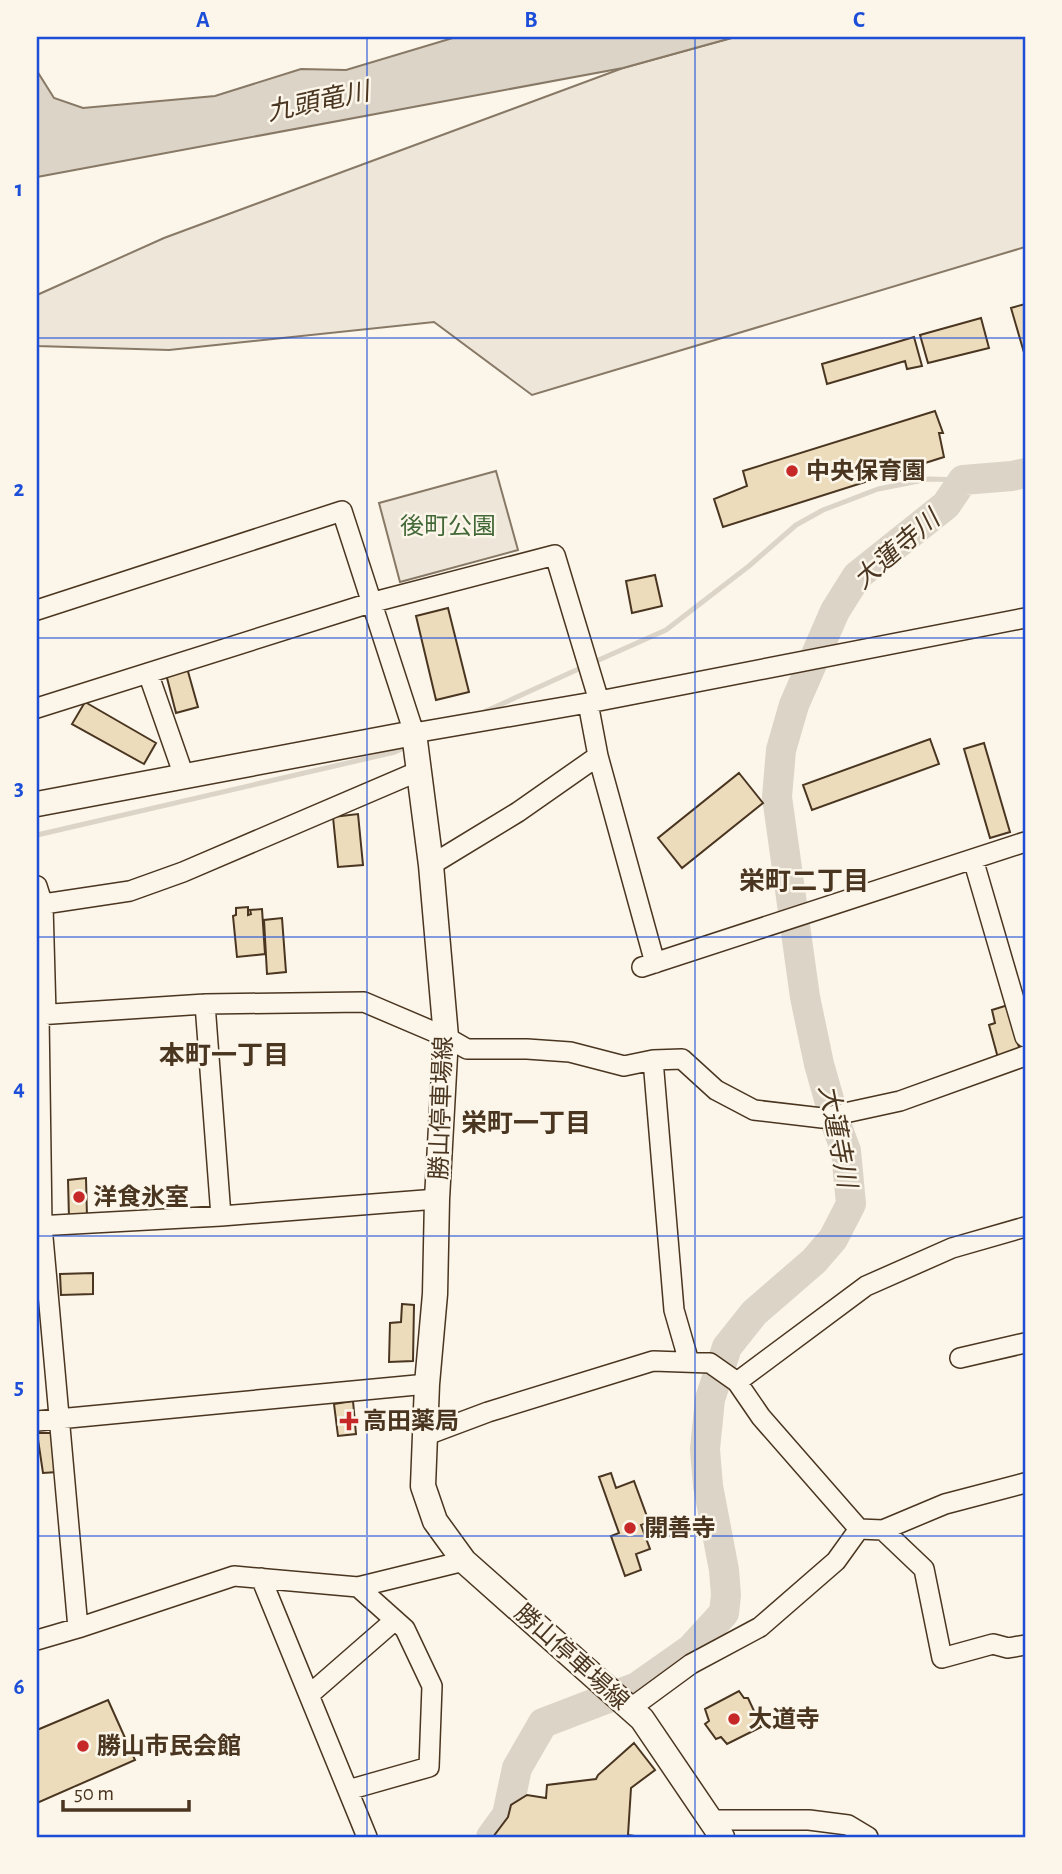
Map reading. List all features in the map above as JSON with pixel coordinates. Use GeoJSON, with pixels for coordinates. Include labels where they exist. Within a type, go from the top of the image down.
{"type":"FeatureCollection","features":[{"type":"Feature","properties":{"kind":"main road","name":"勝山停車場線"},"geometry":{"type":"LineString","coordinates":[[414,733],[431,864],[446,1037],[435,1294],[424,1436],[423,1486],[435,1521],[464,1561],[642,1719],[716,1829]]}},
{"type":"Feature","properties":{"kind":"main road"},"geometry":{"type":"LineString","coordinates":[[37,804],[414,733]]}},
{"type":"Feature","properties":{"kind":"street"},"geometry":{"type":"LineString","coordinates":[[37,610],[342,511],[414,733],[593,702],[1025,618]]}},
{"type":"Feature","properties":{"kind":"street"},"geometry":{"type":"LineString","coordinates":[[37,708],[370,603],[555,555],[593,702],[598,756],[649,965],[1025,842]]}},
{"type":"Feature","properties":{"kind":"street"},"geometry":{"type":"LineString","coordinates":[[148,673],[184,776]]}},
{"type":"Feature","properties":{"kind":"street"},"geometry":{"type":"LineString","coordinates":[[431,864],[518,812],[598,756]]}},
{"type":"Feature","properties":{"kind":"street"},"geometry":{"type":"LineString","coordinates":[[78,1628],[39,1226],[39,899],[130,891],[183,872],[419,771]]}},
{"type":"Feature","properties":{"kind":"street"},"geometry":{"type":"LineString","coordinates":[[973,859],[1025,1037]]}},
{"type":"Feature","properties":{"kind":"street"},"geometry":{"type":"LineString","coordinates":[[41,1014],[205,1004],[364,1002],[446,1037],[467,1049],[570,1052],[624,1066],[653,1060],[682,1059],[716,1090],[754,1110],[822,1118],[900,1101],[1025,1056]]}},
{"type":"Feature","properties":{"kind":"street"},"geometry":{"type":"LineString","coordinates":[[205,1004],[221,1216]]}},
{"type":"Feature","properties":{"kind":"street"},"geometry":{"type":"LineString","coordinates":[[653,1060],[674,1310],[689,1362]]}},
{"type":"Feature","properties":{"kind":"street"},"geometry":{"type":"LineString","coordinates":[[39,1226],[221,1216],[437,1199]]}},
{"type":"Feature","properties":{"kind":"street"},"geometry":{"type":"LineString","coordinates":[[737,1382],[866,1286],[952,1248],[1025,1227]]}},
{"type":"Feature","properties":{"kind":"street"},"geometry":{"type":"LineString","coordinates":[[960,1358],[1025,1343]]}},
{"type":"Feature","properties":{"kind":"street"},"geometry":{"type":"LineString","coordinates":[[424,1436],[488,1412],[653,1361],[710,1363],[737,1382],[761,1417],[859,1529],[883,1530],[945,1504],[1025,1483]]}},
{"type":"Feature","properties":{"kind":"street"},"geometry":{"type":"LineString","coordinates":[[37,1421],[428,1384]]}},
{"type":"Feature","properties":{"kind":"street"},"geometry":{"type":"LineString","coordinates":[[631,1708],[691,1664],[760,1627],[835,1561],[859,1529]]}},
{"type":"Feature","properties":{"kind":"street"},"geometry":{"type":"LineString","coordinates":[[883,1530],[924,1569],[942,1658],[993,1644],[1008,1648],[1025,1645]]}},
{"type":"Feature","properties":{"kind":"street"},"geometry":{"type":"LineString","coordinates":[[37,1640],[234,1576],[358,1587],[464,1561]]}},
{"type":"Feature","properties":{"kind":"street"},"geometry":{"type":"LineString","coordinates":[[261,1578],[367,1837]]}},
{"type":"Feature","properties":{"kind":"street"},"geometry":{"type":"LineString","coordinates":[[348,1790],[429,1767],[432,1686],[405,1629],[358,1587]]}},
{"type":"Feature","properties":{"kind":"street"},"geometry":{"type":"LineString","coordinates":[[309,1695],[394,1620]]}},
{"type":"Feature","properties":{"kind":"street"},"geometry":{"type":"LineString","coordinates":[[716,1829],[808,1820],[848,1825],[868,1837]]}},
{"type":"Feature","properties":{"kind":"green space"},"geometry":{"type":"Polygon","coordinates":[[[735,37],[1025,37],[1025,247],[532,395],[434,322],[169,350],[37,346],[37,295],[164,238],[623,68],[735,37]]]}},
{"type":"Feature","properties":{"kind":"green space","name":"後町公園"},"geometry":{"type":"Polygon","coordinates":[[[496,471],[518,550],[400,582],[379,503],[496,471]]]}},
{"type":"Feature","properties":{"kind":"water","name":"九頭竜川"},"geometry":{"type":"Polygon","coordinates":[[[456,37],[735,37],[623,68],[37,177],[37,71],[54,98],[83,108],[215,96],[301,69],[346,70],[456,37]]]}},
{"type":"Feature","properties":{"kind":"building"},"geometry":{"type":"Polygon","coordinates":[[[1025,304],[1025,356],[1011,308],[1025,304]]]}},
{"type":"Feature","properties":{"kind":"building"},"geometry":{"type":"Polygon","coordinates":[[[981,318],[989,348],[928,363],[920,335],[981,318]]]}},
{"type":"Feature","properties":{"kind":"building"},"geometry":{"type":"Polygon","coordinates":[[[914,337],[922,366],[907,369],[905,361],[827,384],[822,364],[914,337]]]}},
{"type":"Feature","properties":{"kind":"building"},"geometry":{"type":"Polygon","coordinates":[[[935,411],[943,433],[939,433],[944,457],[723,527],[714,499],[747,486],[743,471],[935,411]]]}},
{"type":"Feature","properties":{"kind":"building"},"geometry":{"type":"Polygon","coordinates":[[[655,575],[662,606],[632,613],[626,581],[655,575]]]}},
{"type":"Feature","properties":{"kind":"building"},"geometry":{"type":"Polygon","coordinates":[[[448,608],[469,692],[436,700],[416,616],[448,608]]]}},
{"type":"Feature","properties":{"kind":"building"},"geometry":{"type":"Polygon","coordinates":[[[187,668],[198,707],[176,713],[166,674],[187,668]]]}},
{"type":"Feature","properties":{"kind":"building"},"geometry":{"type":"Polygon","coordinates":[[[85,702],[156,743],[144,764],[72,724],[85,702]]]}},
{"type":"Feature","properties":{"kind":"building"},"geometry":{"type":"Polygon","coordinates":[[[930,739],[939,764],[812,810],[803,785],[930,739]]]}},
{"type":"Feature","properties":{"kind":"building"},"geometry":{"type":"Polygon","coordinates":[[[984,743],[1010,832],[990,838],[964,749],[984,743]]]}},
{"type":"Feature","properties":{"kind":"building"},"geometry":{"type":"Polygon","coordinates":[[[739,773],[763,803],[682,868],[658,838],[739,773]]]}},
{"type":"Feature","properties":{"kind":"building"},"geometry":{"type":"Polygon","coordinates":[[[358,814],[363,865],[338,867],[333,817],[358,814]]]}},
{"type":"Feature","properties":{"kind":"building"},"geometry":{"type":"Polygon","coordinates":[[[248,907],[248,915],[251,914],[250,910],[262,909],[265,954],[237,957],[233,916],[236,915],[236,908],[248,907]]]}},
{"type":"Feature","properties":{"kind":"building"},"geometry":{"type":"Polygon","coordinates":[[[282,918],[286,972],[267,974],[264,920],[282,918]]]}},
{"type":"Feature","properties":{"kind":"building"},"geometry":{"type":"Polygon","coordinates":[[[1008,1005],[1020,1051],[998,1058],[989,1025],[995,1023],[992,1010],[1008,1005]]]}},
{"type":"Feature","properties":{"kind":"building"},"geometry":{"type":"Polygon","coordinates":[[[86,1178],[87,1217],[69,1218],[68,1180],[86,1178]]]}},
{"type":"Feature","properties":{"kind":"building"},"geometry":{"type":"Polygon","coordinates":[[[93,1273],[93,1294],[61,1295],[60,1274],[93,1273]]]}},
{"type":"Feature","properties":{"kind":"building"},"geometry":{"type":"Polygon","coordinates":[[[402,1304],[414,1305],[413,1361],[389,1362],[390,1323],[401,1322],[402,1304]]]}},
{"type":"Feature","properties":{"kind":"building"},"geometry":{"type":"Polygon","coordinates":[[[353,1401],[356,1434],[338,1436],[334,1404],[353,1401]]]}},
{"type":"Feature","properties":{"kind":"building"},"geometry":{"type":"Polygon","coordinates":[[[37,1433],[53,1433],[57,1472],[43,1473],[37,1433]]]}},
{"type":"Feature","properties":{"kind":"building"},"geometry":{"type":"Polygon","coordinates":[[[611,1473],[616,1488],[634,1481],[649,1522],[641,1525],[650,1549],[636,1554],[641,1570],[625,1576],[611,1536],[619,1533],[599,1477],[611,1473]]]}},
{"type":"Feature","properties":{"kind":"building"},"geometry":{"type":"Polygon","coordinates":[[[739,1691],[744,1698],[748,1698],[761,1727],[727,1744],[721,1737],[716,1739],[705,1724],[709,1721],[705,1709],[739,1691]]]}},
{"type":"Feature","properties":{"kind":"building","name":"勝山市民会館"},"geometry":{"type":"Polygon","coordinates":[[[108,1700],[135,1760],[37,1803],[37,1730],[108,1700]]]}},
{"type":"Feature","properties":{"kind":"building"},"geometry":{"type":"Polygon","coordinates":[[[634,1743],[655,1770],[631,1788],[628,1835],[642,1837],[493,1837],[508,1817],[511,1805],[527,1795],[546,1798],[547,1785],[596,1779],[634,1743]]]}},
{"type":"Feature","properties":{"kind":"waterway","name":"大蓮寺川"},"geometry":{"type":"LineString","coordinates":[[491,1837],[507,1815],[517,1768],[543,1723],[637,1687],[691,1649],[724,1613],[724,1570],[708,1486],[705,1449],[710,1399],[727,1347],[754,1313],[814,1261],[833,1239],[851,1204],[846,1151],[819,1064],[805,997],[777,797],[781,750],[794,705],[835,611],[857,576],[946,505],[963,480],[1025,473]]}},
{"type":"Feature","properties":{"kind":"waterway"},"geometry":{"type":"LineString","coordinates":[[592,663],[666,630],[749,566],[796,525],[823,510],[878,489],[929,479],[963,480]]}},
{"type":"Feature","properties":{"kind":"waterway"},"geometry":{"type":"LineString","coordinates":[[484,712],[583,667]]}},
{"type":"Feature","properties":{"kind":"waterway"},"geometry":{"type":"LineString","coordinates":[[37,835],[395,752],[408,746]]}},
{"type":"Feature","properties":{"kind":"place","name":"中央保育園"},"geometry":{"type":"Point","coordinates":[792,471]}},
{"type":"Feature","properties":{"kind":"place","name":"洋食氷室"},"geometry":{"type":"Point","coordinates":[79,1197]}},
{"type":"Feature","properties":{"kind":"place","name":"高田薬局"},"geometry":{"type":"Point","coordinates":[349,1421]}},
{"type":"Feature","properties":{"kind":"place","name":"開善寺"},"geometry":{"type":"Point","coordinates":[630,1528]}},
{"type":"Feature","properties":{"kind":"place","name":"大道寺"},"geometry":{"type":"Point","coordinates":[734,1719]}},
{"type":"Feature","properties":{"kind":"place","name":"勝山市民会館"},"geometry":{"type":"Point","coordinates":[83,1746]}},
{"type":"Feature","properties":{"kind":"district","name":"栄町二丁目"},"geometry":{"type":"Point","coordinates":[804,881]}},
{"type":"Feature","properties":{"kind":"district","name":"本町一丁目"},"geometry":{"type":"Point","coordinates":[224,1055]}},
{"type":"Feature","properties":{"kind":"district","name":"栄町一丁目"},"geometry":{"type":"Point","coordinates":[526,1123]}}]}
